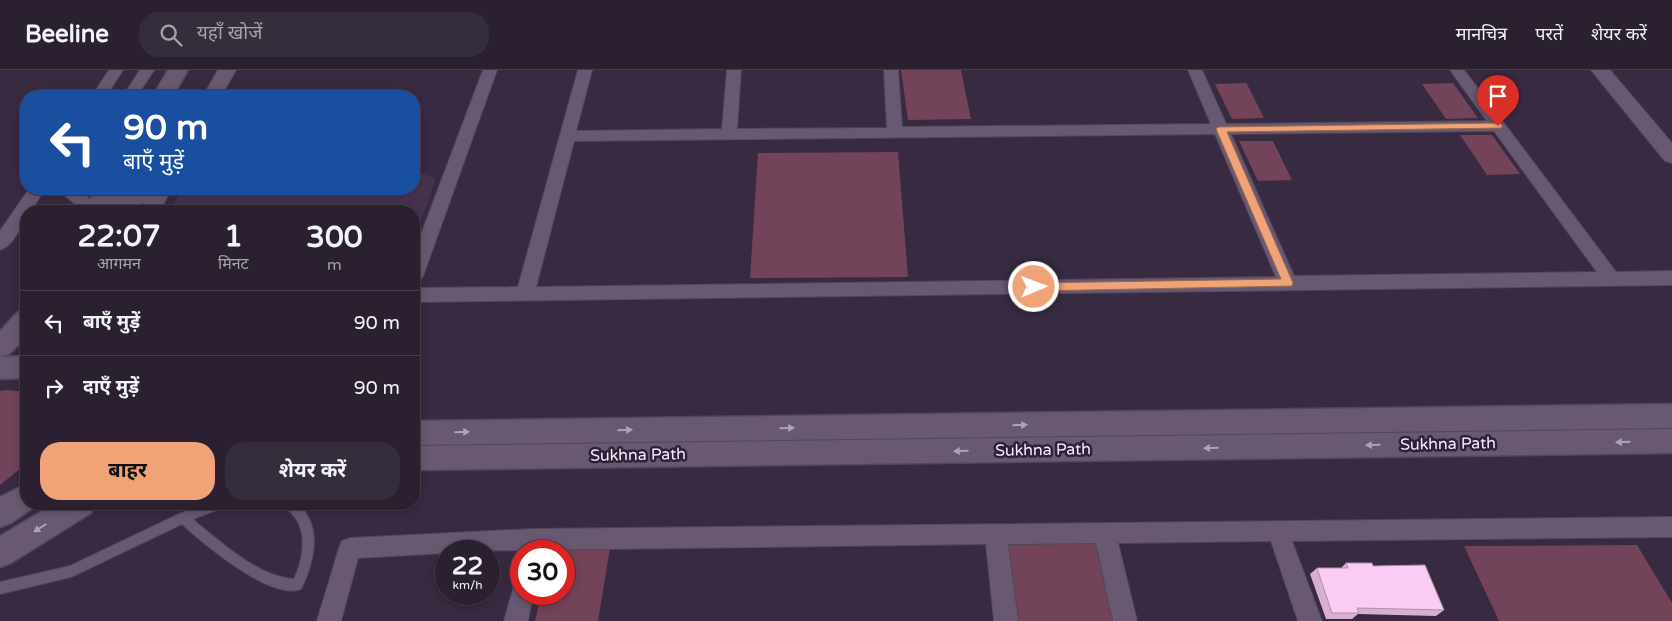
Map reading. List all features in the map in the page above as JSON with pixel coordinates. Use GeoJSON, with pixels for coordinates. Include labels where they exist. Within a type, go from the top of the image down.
{"type":"FeatureCollection","features":[{"type":"Feature","properties":{"kind":"main road"},"geometry":{"type":"LineString","coordinates":[[166,90],[178,70]]}},
{"type":"Feature","properties":{"kind":"main road"},"geometry":{"type":"LineString","coordinates":[[186,90],[198,70]]}},
{"type":"Feature","properties":{"kind":"main road"},"geometry":{"type":"LineString","coordinates":[[0,322],[20,309]]}},
{"type":"Feature","properties":{"kind":"main road"},"geometry":{"type":"LineString","coordinates":[[0,347],[20,327]]}},
{"type":"Feature","properties":{"kind":"main road"},"geometry":{"type":"LineString","coordinates":[[0,368],[20,367]]}},
{"type":"Feature","properties":{"kind":"main road","name":"Sukhna Path"},"geometry":{"type":"LineString","coordinates":[[420,433],[1672,416]]}},
{"type":"Feature","properties":{"kind":"main road","name":"Sukhna Path"},"geometry":{"type":"LineString","coordinates":[[420,458],[1672,441]]}},
{"type":"Feature","properties":{"kind":"main road"},"geometry":{"type":"LineString","coordinates":[[0,513],[20,501]]}},
{"type":"Feature","properties":{"kind":"main road"},"geometry":{"type":"LineString","coordinates":[[0,553],[70,510]]}},
{"type":"Feature","properties":{"kind":"street"},"geometry":{"type":"LineString","coordinates":[[103,90],[116,70]]}},
{"type":"Feature","properties":{"kind":"street"},"geometry":{"type":"LineString","coordinates":[[134,90],[146,70]]}},
{"type":"Feature","properties":{"kind":"street"},"geometry":{"type":"LineString","coordinates":[[215,90],[227,70]]}},
{"type":"Feature","properties":{"kind":"street"},"geometry":{"type":"LineString","coordinates":[[420,260],[490,70]]}},
{"type":"Feature","properties":{"kind":"street"},"geometry":{"type":"LineString","coordinates":[[525,293],[585,70]]}},
{"type":"Feature","properties":{"kind":"street"},"geometry":{"type":"LineString","coordinates":[[729,135],[734,70]]}},
{"type":"Feature","properties":{"kind":"street"},"geometry":{"type":"LineString","coordinates":[[891,70],[895,133]]}},
{"type":"Feature","properties":{"kind":"street"},"geometry":{"type":"LineString","coordinates":[[1195,70],[1288,283]]}},
{"type":"Feature","properties":{"kind":"street"},"geometry":{"type":"LineString","coordinates":[[1457,70],[1611,279]]}},
{"type":"Feature","properties":{"kind":"street"},"geometry":{"type":"LineString","coordinates":[[1600,70],[1672,156]]}},
{"type":"Feature","properties":{"kind":"street"},"geometry":{"type":"LineString","coordinates":[[567,136],[1498,126]]}},
{"type":"Feature","properties":{"kind":"street"},"geometry":{"type":"LineString","coordinates":[[76,195],[87,205]]}},
{"type":"Feature","properties":{"kind":"street"},"geometry":{"type":"LineString","coordinates":[[122,203],[137,195]]}},
{"type":"Feature","properties":{"kind":"street"},"geometry":{"type":"LineString","coordinates":[[0,244],[20,214]]}},
{"type":"Feature","properties":{"kind":"street"},"geometry":{"type":"LineString","coordinates":[[420,295],[1672,278]]}},
{"type":"Feature","properties":{"kind":"street"},"geometry":{"type":"LineString","coordinates":[[575,544],[996,534],[1672,527]]}},
{"type":"Feature","properties":{"kind":"street"},"geometry":{"type":"LineString","coordinates":[[1278,531],[1310,621]]}},
{"type":"Feature","properties":{"kind":"street"},"geometry":{"type":"LineString","coordinates":[[1105,533],[1125,621]]}},
{"type":"Feature","properties":{"kind":"street"},"geometry":{"type":"LineString","coordinates":[[996,534],[1006,621]]}},
{"type":"Feature","properties":{"kind":"street"},"geometry":{"type":"LineString","coordinates":[[329,621],[350,548],[510,545]]}},
{"type":"Feature","properties":{"kind":"street"},"geometry":{"type":"LineString","coordinates":[[516,621],[520,605]]}},
{"type":"Feature","properties":{"kind":"lane"},"geometry":{"type":"LineString","coordinates":[[0,588],[71,571],[203,510]]}},
{"type":"Feature","properties":{"kind":"lane"},"geometry":{"type":"LineString","coordinates":[[183,518],[212,544],[268,579],[288,586],[297,585],[309,553],[309,535],[303,518],[296,510]]}},
{"type":"Feature","properties":{"kind":"shaded area"},"geometry":{"type":"Polygon","coordinates":[[[901,70],[961,70],[971,119],[908,120],[901,70]]]}},
{"type":"Feature","properties":{"kind":"shaded area"},"geometry":{"type":"Polygon","coordinates":[[[1247,83],[1264,118],[1232,119],[1215,84],[1247,83]]]}},
{"type":"Feature","properties":{"kind":"shaded area"},"geometry":{"type":"Polygon","coordinates":[[[1453,83],[1478,118],[1446,119],[1422,84],[1453,83]]]}},
{"type":"Feature","properties":{"kind":"shaded area"},"geometry":{"type":"Polygon","coordinates":[[[1460,135],[1492,135],[1520,174],[1487,175],[1460,135]]]}},
{"type":"Feature","properties":{"kind":"shaded area"},"geometry":{"type":"Polygon","coordinates":[[[1239,141],[1273,141],[1292,180],[1258,181],[1239,141]]]}},
{"type":"Feature","properties":{"kind":"shaded area"},"geometry":{"type":"Polygon","coordinates":[[[898,152],[908,277],[750,278],[758,153],[898,152]]]}},
{"type":"Feature","properties":{"kind":"shaded area"},"geometry":{"type":"Polygon","coordinates":[[[420,173],[436,178],[420,223],[420,205],[173,205],[179,195],[420,195],[420,173]]]}},
{"type":"Feature","properties":{"kind":"shaded area"},"geometry":{"type":"Polygon","coordinates":[[[0,391],[20,391],[20,469],[0,485],[0,391]]]}},
{"type":"Feature","properties":{"kind":"shaded area"},"geometry":{"type":"Polygon","coordinates":[[[1006,540],[1098,540],[1114,621],[1016,621],[1006,540]]]}},
{"type":"Feature","properties":{"kind":"shaded area"},"geometry":{"type":"Polygon","coordinates":[[[1637,545],[1672,603],[1672,621],[1499,621],[1464,546],[1637,545]]]}},
{"type":"Feature","properties":{"kind":"shaded area"},"geometry":{"type":"Polygon","coordinates":[[[575,548],[610,548],[598,621],[535,621],[539,605],[575,605],[575,548]]]}},
{"type":"Feature","properties":{"kind":"building"},"geometry":{"type":"Polygon","coordinates":[[[1346,563],[1372,563],[1373,566],[1425,565],[1444,610],[1357,608],[1359,613],[1332,613],[1317,568],[1348,568],[1346,563]]]}},
{"type":"Feature","properties":{"kind":"route"},"geometry":{"type":"LineString","coordinates":[[1034,287],[1288,283],[1221,129],[1498,126]]}}]}
